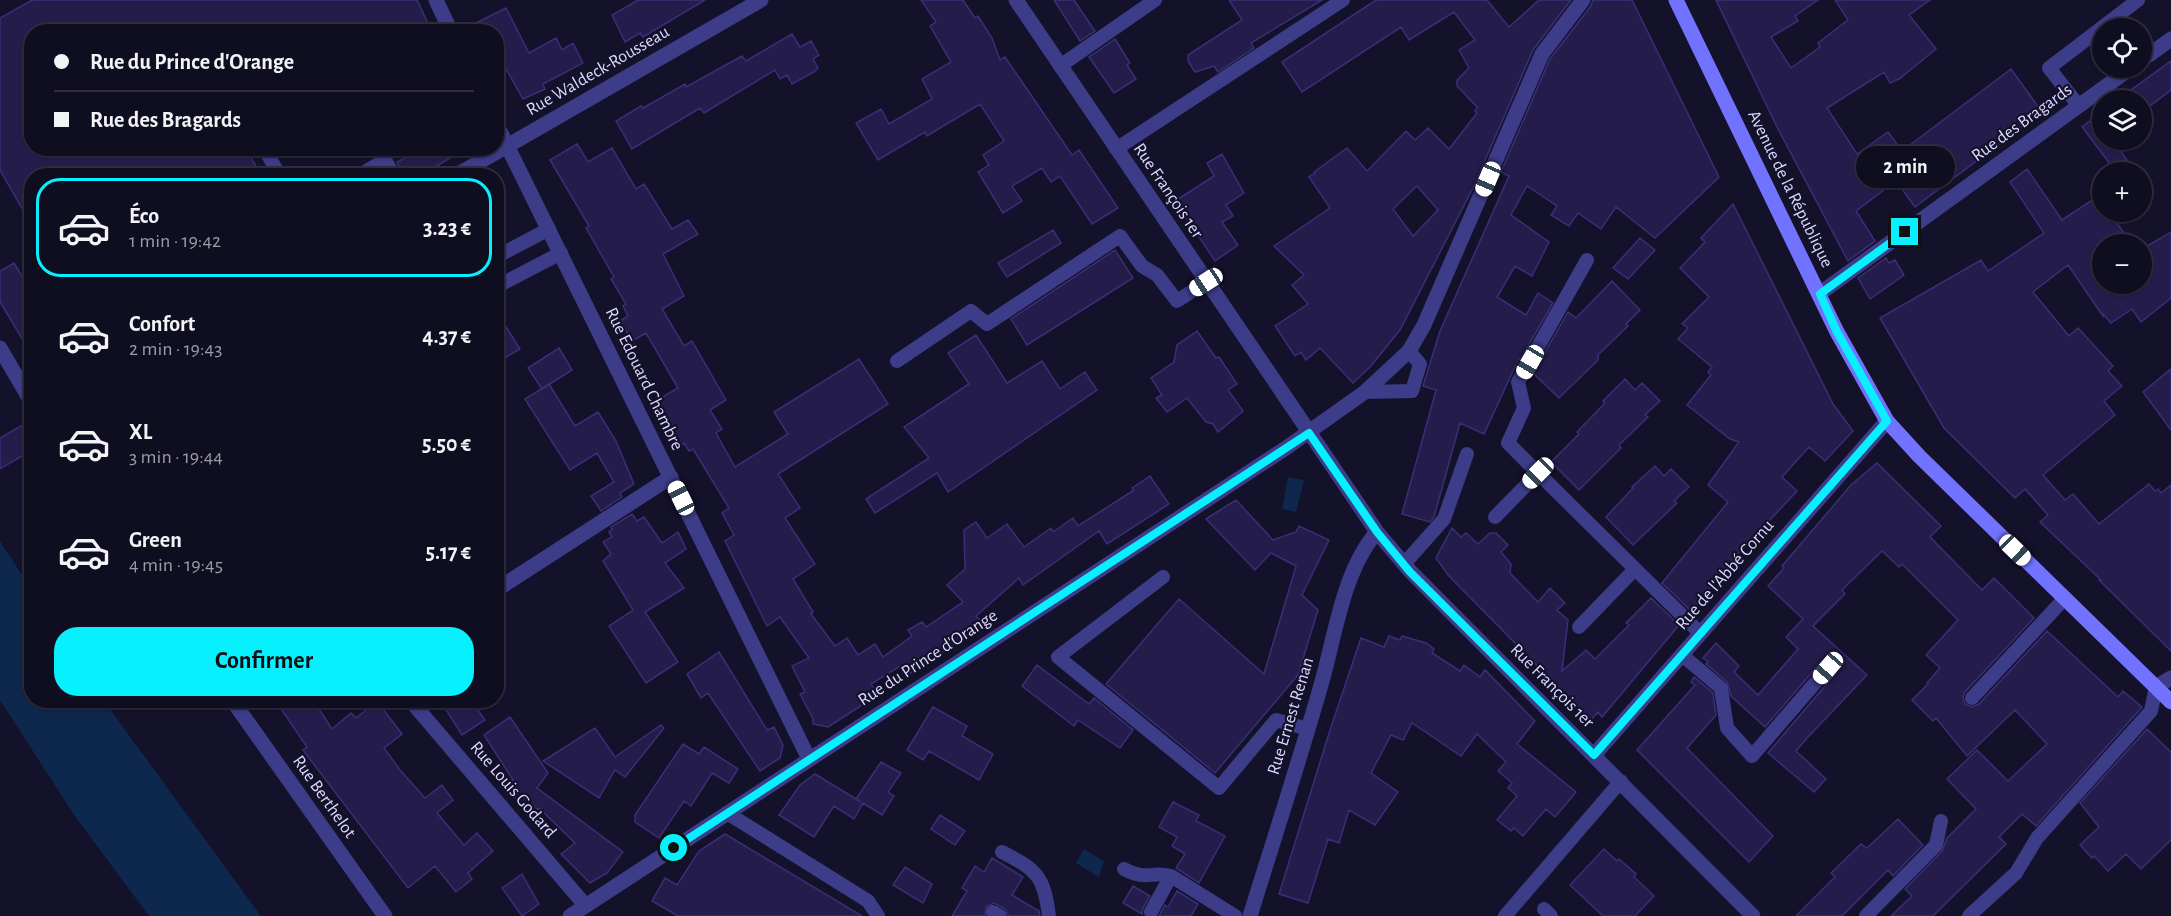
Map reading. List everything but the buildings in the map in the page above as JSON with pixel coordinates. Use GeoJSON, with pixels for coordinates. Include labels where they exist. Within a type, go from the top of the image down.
{"type":"FeatureCollection","features":[{"type":"Feature","properties":{"kind":"main road","name":"Avenue de la République"},"geometry":{"type":"LineString","coordinates":[[1676,0],[1837,332],[1887,421],[1919,456],[2171,702]]}},
{"type":"Feature","properties":{"kind":"street"},"geometry":{"type":"LineString","coordinates":[[436,0],[447,24]]}},
{"type":"Feature","properties":{"kind":"street","name":"Rue Waldeck-Rousseau"},"geometry":{"type":"LineString","coordinates":[[504,147],[761,0]]}},
{"type":"Feature","properties":{"kind":"street","name":"Rue François 1er"},"geometry":{"type":"LineString","coordinates":[[1016,0],[1377,532],[1404,564],[1753,916]]}},
{"type":"Feature","properties":{"kind":"street"},"geometry":{"type":"LineString","coordinates":[[1409,351],[1424,325],[1542,54],[1583,0]]}},
{"type":"Feature","properties":{"kind":"street"},"geometry":{"type":"LineString","coordinates":[[2152,53],[2171,39]]}},
{"type":"Feature","properties":{"kind":"street","name":"Rue des Bragards"},"geometry":{"type":"LineString","coordinates":[[1820,294],[2118,78]]}},
{"type":"Feature","properties":{"kind":"street","name":"Rue Edouard Chambre"},"geometry":{"type":"LineString","coordinates":[[504,139],[809,759]]}},
{"type":"Feature","properties":{"kind":"street","name":"Rue Waldeck-Rousseau"},"geometry":{"type":"LineString","coordinates":[[468,168],[489,156]]}},
{"type":"Feature","properties":{"kind":"street"},"geometry":{"type":"LineString","coordinates":[[0,348],[24,389]]}},
{"type":"Feature","properties":{"kind":"street","name":"Rue du Prince d'Orange"},"geometry":{"type":"LineString","coordinates":[[570,916],[1309,433],[1365,392],[1409,351]]}},
{"type":"Feature","properties":{"kind":"street","name":"Rue de l'Abbé Cornu"},"geometry":{"type":"LineString","coordinates":[[1594,755],[1887,421]]}},
{"type":"Feature","properties":{"kind":"street"},"geometry":{"type":"LineString","coordinates":[[504,585],[671,477]]}},
{"type":"Feature","properties":{"kind":"street","name":"Rue Ernest Renan"},"geometry":{"type":"LineString","coordinates":[[1250,916],[1308,729],[1352,572],[1367,542],[1377,532]]}},
{"type":"Feature","properties":{"kind":"street"},"geometry":{"type":"LineString","coordinates":[[2156,687],[2171,678]]}},
{"type":"Feature","properties":{"kind":"street","name":"Rue Berthelot"},"geometry":{"type":"LineString","coordinates":[[238,708],[385,916]]}},
{"type":"Feature","properties":{"kind":"street","name":"Rue Louis Godard"},"geometry":{"type":"LineString","coordinates":[[417,708],[585,905]]}},
{"type":"Feature","properties":{"kind":"lane"},"geometry":{"type":"LineString","coordinates":[[1060,66],[1155,0]]}},
{"type":"Feature","properties":{"kind":"lane"},"geometry":{"type":"LineString","coordinates":[[1116,149],[1343,0]]}},
{"type":"Feature","properties":{"kind":"lane"},"geometry":{"type":"LineString","coordinates":[[2079,106],[2049,68],[2138,0]]}},
{"type":"Feature","properties":{"kind":"lane"},"geometry":{"type":"LineString","coordinates":[[372,168],[385,160],[390,168]]}},
{"type":"Feature","properties":{"kind":"lane"},"geometry":{"type":"LineString","coordinates":[[504,253],[549,229]]}},
{"type":"Feature","properties":{"kind":"lane"},"geometry":{"type":"LineString","coordinates":[[897,361],[971,311],[987,324],[1120,236],[1142,266],[1158,275],[1177,301],[1206,282]]}},
{"type":"Feature","properties":{"kind":"lane"},"geometry":{"type":"LineString","coordinates":[[504,283],[561,254]]}},
{"type":"Feature","properties":{"kind":"lane"},"geometry":{"type":"LineString","coordinates":[[1587,260],[1518,382],[1524,408],[1508,443],[1700,633]]}},
{"type":"Feature","properties":{"kind":"lane"},"geometry":{"type":"LineString","coordinates":[[1365,392],[1412,391],[1420,364],[1409,351]]}},
{"type":"Feature","properties":{"kind":"lane"},"geometry":{"type":"LineString","coordinates":[[1404,564],[1444,519],[1467,454]]}},
{"type":"Feature","properties":{"kind":"lane"},"geometry":{"type":"LineString","coordinates":[[1495,517],[1538,473]]}},
{"type":"Feature","properties":{"kind":"lane"},"geometry":{"type":"LineString","coordinates":[[1579,627],[1635,569]]}},
{"type":"Feature","properties":{"kind":"lane"},"geometry":{"type":"LineString","coordinates":[[1163,577],[1058,657],[1219,788],[1276,720],[1308,729]]}},
{"type":"Feature","properties":{"kind":"lane"},"geometry":{"type":"LineString","coordinates":[[1972,698],[2065,598]]}},
{"type":"Feature","properties":{"kind":"lane"},"geometry":{"type":"LineString","coordinates":[[1682,654],[1721,688],[1727,728],[1752,756],[1828,668]]}},
{"type":"Feature","properties":{"kind":"lane"},"geometry":{"type":"LineString","coordinates":[[1969,916],[2016,873],[2037,838],[2151,711],[2156,687]]}},
{"type":"Feature","properties":{"kind":"lane"},"geometry":{"type":"LineString","coordinates":[[1505,916],[1621,781]]}},
{"type":"Feature","properties":{"kind":"lane"},"geometry":{"type":"LineString","coordinates":[[727,813],[868,901],[878,916]]}},
{"type":"Feature","properties":{"kind":"lane"},"geometry":{"type":"LineString","coordinates":[[1866,916],[1936,846],[1941,821]]}},
{"type":"Feature","properties":{"kind":"lane"},"geometry":{"type":"LineString","coordinates":[[1002,852],[1033,870],[1042,883],[1048,916]]}},
{"type":"Feature","properties":{"kind":"lane"},"geometry":{"type":"LineString","coordinates":[[1124,869],[1144,877],[1163,874],[1172,876],[1235,916]]}},
{"type":"Feature","properties":{"kind":"lane"},"geometry":{"type":"LineString","coordinates":[[1151,912],[1172,876]]}},
{"type":"Feature","properties":{"kind":"water"},"geometry":{"type":"Polygon","coordinates":[[[1288,477],[1304,480],[1296,512],[1282,509],[1288,477]]]}},
{"type":"Feature","properties":{"kind":"water"},"geometry":{"type":"Polygon","coordinates":[[[0,541],[24,578],[24,708],[109,708],[261,916],[149,916],[74,815],[0,700],[0,541]]]}},
{"type":"Feature","properties":{"kind":"water"},"geometry":{"type":"Polygon","coordinates":[[[1084,849],[1104,861],[1099,877],[1076,863],[1084,849]]]}},
{"type":"Feature","properties":{"kind":"route"},"geometry":{"type":"LineString","coordinates":[[674,848],[1145,538],[1309,433],[1377,532],[1410,572],[1594,755],[1887,421],[1837,332],[1820,294],[1905,232]]}}]}
